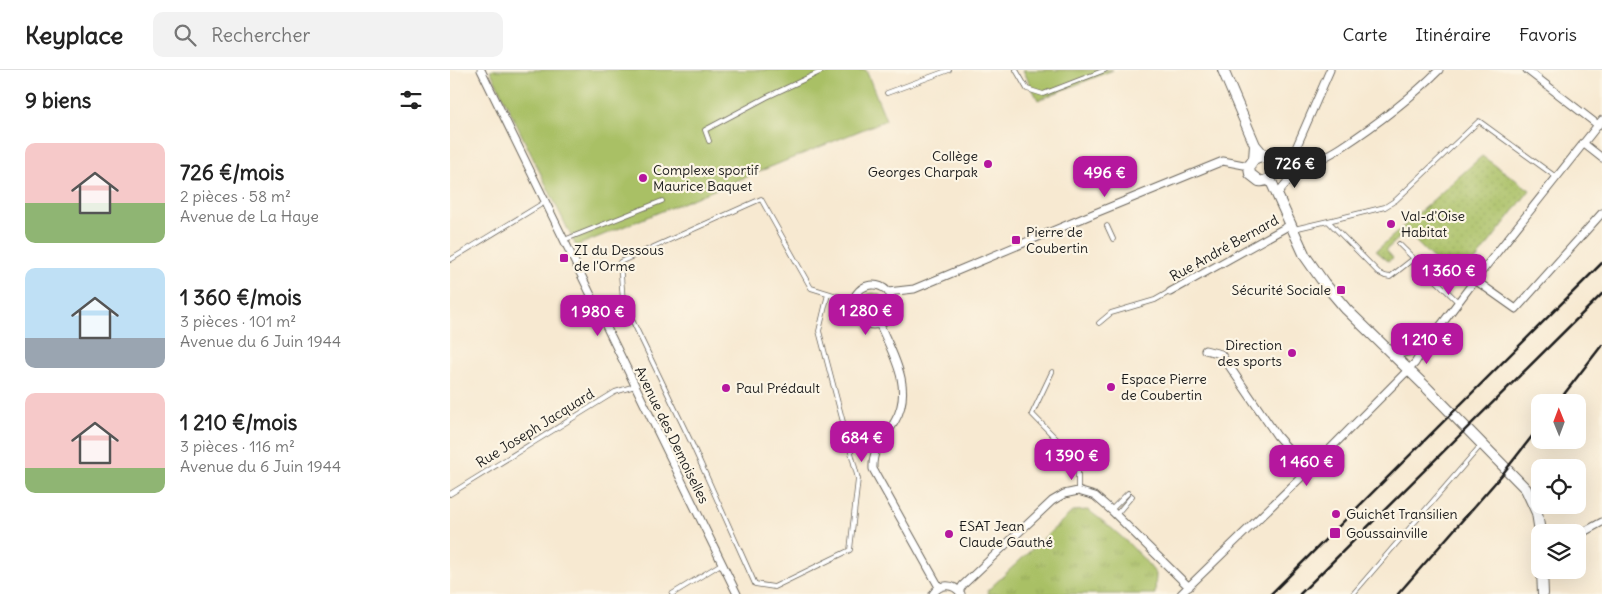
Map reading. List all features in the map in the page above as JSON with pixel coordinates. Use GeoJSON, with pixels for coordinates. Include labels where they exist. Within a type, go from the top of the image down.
{"type":"FeatureCollection","features":[{"type":"Feature","properties":{"kind":"street","name":"Avenue des Demoiselles"},"geometry":{"type":"LineString","coordinates":[[481,70],[737,594]]}},
{"type":"Feature","properties":{"kind":"street"},"geometry":{"type":"LineString","coordinates":[[1223,70],[1256,144],[1265,157],[1273,164],[1274,168],[1271,177],[1277,195],[1305,256],[1346,309],[1526,489],[1535,506],[1538,524]]}},
{"type":"Feature","properties":{"kind":"street"},"geometry":{"type":"LineString","coordinates":[[1256,144],[1250,174],[1255,180],[1262,182],[1286,166],[1330,70]]}},
{"type":"Feature","properties":{"kind":"street"},"geometry":{"type":"LineString","coordinates":[[1277,195],[1290,177],[1341,148],[1410,97],[1439,70]]}},
{"type":"Feature","properties":{"kind":"street"},"geometry":{"type":"LineString","coordinates":[[1181,594],[1408,371],[1458,302],[1600,122],[1527,70]]}},
{"type":"Feature","properties":{"kind":"street"},"geometry":{"type":"LineString","coordinates":[[1583,143],[1602,158]]}},
{"type":"Feature","properties":{"kind":"street"},"geometry":{"type":"LineString","coordinates":[[1252,163],[1257,157],[1265,157]]}},
{"type":"Feature","properties":{"kind":"street"},"geometry":{"type":"LineString","coordinates":[[888,292],[893,304],[893,310],[890,316],[880,325],[868,325],[857,319],[852,308],[853,302],[855,295],[864,287],[877,286],[888,292],[914,288],[1223,161],[1252,163]]}},
{"type":"Feature","properties":{"kind":"street"},"geometry":{"type":"LineString","coordinates":[[1273,164],[1300,171]]}},
{"type":"Feature","properties":{"kind":"street"},"geometry":{"type":"LineString","coordinates":[[1475,280],[1516,309],[1602,213]]}},
{"type":"Feature","properties":{"kind":"street","name":"Rue André Bernard"},"geometry":{"type":"LineString","coordinates":[[1170,292],[1291,228]]}},
{"type":"Feature","properties":{"kind":"street"},"geometry":{"type":"LineString","coordinates":[[880,325],[902,377],[903,394],[895,421],[874,451],[873,469],[940,587]]}},
{"type":"Feature","properties":{"kind":"street"},"geometry":{"type":"LineString","coordinates":[[1393,355],[1412,351],[1426,345]]}},
{"type":"Feature","properties":{"kind":"street"},"geometry":{"type":"LineString","coordinates":[[1205,350],[1221,354],[1277,436],[1308,470]]}},
{"type":"Feature","properties":{"kind":"street"},"geometry":{"type":"LineString","coordinates":[[933,594],[940,587],[950,585],[960,592],[963,585],[1052,501],[1064,494],[1078,491],[1095,496],[1189,587]]}},
{"type":"Feature","properties":{"kind":"street"},"geometry":{"type":"LineString","coordinates":[[1586,531],[1602,522]]}},
{"type":"Feature","properties":{"kind":"street"},"geometry":{"type":"LineString","coordinates":[[1542,579],[1543,594]]}},
{"type":"Feature","properties":{"kind":"lane"},"geometry":{"type":"LineString","coordinates":[[709,141],[706,130],[767,97],[824,70]]}},
{"type":"Feature","properties":{"kind":"lane"},"geometry":{"type":"LineString","coordinates":[[887,93],[949,70]]}},
{"type":"Feature","properties":{"kind":"lane"},"geometry":{"type":"LineString","coordinates":[[1016,70],[1027,90],[1042,94],[1105,70]]}},
{"type":"Feature","properties":{"kind":"lane"},"geometry":{"type":"LineString","coordinates":[[1291,228],[1385,207],[1396,200],[1479,121],[1556,177]]}},
{"type":"Feature","properties":{"kind":"lane"},"geometry":{"type":"LineString","coordinates":[[828,294],[819,331],[858,479],[850,550],[774,587],[755,584],[692,444],[623,302],[620,262],[762,199],[811,288],[853,302]]}},
{"type":"Feature","properties":{"kind":"lane"},"geometry":{"type":"LineString","coordinates":[[563,240],[662,201]]}},
{"type":"Feature","properties":{"kind":"lane"},"geometry":{"type":"LineString","coordinates":[[450,260],[545,202]]}},
{"type":"Feature","properties":{"kind":"lane"},"geometry":{"type":"LineString","coordinates":[[1328,221],[1384,276],[1390,277],[1413,259]]}},
{"type":"Feature","properties":{"kind":"lane"},"geometry":{"type":"LineString","coordinates":[[1108,226],[1113,240]]}},
{"type":"Feature","properties":{"kind":"lane"},"geometry":{"type":"LineString","coordinates":[[1399,244],[1458,302]]}},
{"type":"Feature","properties":{"kind":"lane"},"geometry":{"type":"LineString","coordinates":[[1099,323],[1111,313],[1155,300],[1170,292]]}},
{"type":"Feature","properties":{"kind":"lane"},"geometry":{"type":"LineString","coordinates":[[1052,372],[1032,414],[1078,461],[1078,491]]}},
{"type":"Feature","properties":{"kind":"lane","name":"Rue Joseph Jacquard"},"geometry":{"type":"LineString","coordinates":[[450,494],[615,392],[635,386]]}},
{"type":"Feature","properties":{"kind":"lane"},"geometry":{"type":"LineString","coordinates":[[1353,594],[1482,443]]}},
{"type":"Feature","properties":{"kind":"lane"},"geometry":{"type":"LineString","coordinates":[[1113,512],[1130,495]]}},
{"type":"Feature","properties":{"kind":"lane"},"geometry":{"type":"LineString","coordinates":[[672,594],[721,564]]}},
{"type":"Feature","properties":{"kind":"green space","name":"Complexe sportif Maurice Baquet"},"geometry":{"type":"Polygon","coordinates":[[[490,70],[866,70],[886,120],[576,246],[490,70]]]}},
{"type":"Feature","properties":{"kind":"green space"},"geometry":{"type":"Polygon","coordinates":[[[1023,70],[1113,70],[1038,100],[1023,70]]]}},
{"type":"Feature","properties":{"kind":"green space"},"geometry":{"type":"Polygon","coordinates":[[[1482,156],[1530,190],[1458,283],[1406,232],[1386,250],[1393,258],[1388,261],[1376,251],[1482,156]]]}},
{"type":"Feature","properties":{"kind":"green space"},"geometry":{"type":"Polygon","coordinates":[[[873,293],[878,294],[884,300],[884,310],[878,316],[873,317],[868,316],[862,310],[861,305],[862,300],[868,294],[873,293]]]}},
{"type":"Feature","properties":{"kind":"green space"},"geometry":{"type":"Polygon","coordinates":[[[1088,510],[1124,539],[1156,574],[1155,594],[988,594],[988,590],[1073,511],[1088,510]]]}},
{"type":"Feature","properties":{"kind":"railway"},"geometry":{"type":"LineString","coordinates":[[1271,594],[1602,263]]}},
{"type":"Feature","properties":{"kind":"railway"},"geometry":{"type":"LineString","coordinates":[[1300,594],[1602,294]]}},
{"type":"Feature","properties":{"kind":"railway"},"geometry":{"type":"LineString","coordinates":[[1564,394],[1602,345]]}},
{"type":"Feature","properties":{"kind":"railway"},"geometry":{"type":"LineString","coordinates":[[1398,594],[1501,476],[1531,438]]}},
{"type":"Feature","properties":{"kind":"place","name":"Collège Georges Charpak"},"geometry":{"type":"Point","coordinates":[988,164]}},
{"type":"Feature","properties":{"kind":"place","name":"Complexe sportif Maurice Baquet"},"geometry":{"type":"Point","coordinates":[643,178]}},
{"type":"Feature","properties":{"kind":"place","name":"Val-d'Oise Habitat"},"geometry":{"type":"Point","coordinates":[1391,224]}},
{"type":"Feature","properties":{"kind":"place","name":"Pierre de Coubertin"},"geometry":{"type":"Point","coordinates":[1016,240]}},
{"type":"Feature","properties":{"kind":"place","name":"ZI du Dessous de l'Orme"},"geometry":{"type":"Point","coordinates":[564,258]}},
{"type":"Feature","properties":{"kind":"place","name":"Sécurité Sociale"},"geometry":{"type":"Point","coordinates":[1341,290]}},
{"type":"Feature","properties":{"kind":"place","name":"Direction des sports"},"geometry":{"type":"Point","coordinates":[1292,353]}},
{"type":"Feature","properties":{"kind":"place","name":"Espace Pierre de Coubertin"},"geometry":{"type":"Point","coordinates":[1111,387]}},
{"type":"Feature","properties":{"kind":"place","name":"Paul Prédault"},"geometry":{"type":"Point","coordinates":[726,388]}},
{"type":"Feature","properties":{"kind":"place","name":"Guichet Transilien"},"geometry":{"type":"Point","coordinates":[1336,514]}},
{"type":"Feature","properties":{"kind":"place","name":"Goussainville"},"geometry":{"type":"Point","coordinates":[1335,533]}},
{"type":"Feature","properties":{"kind":"place","name":"ESAT Jean Claude Gauthé"},"geometry":{"type":"Point","coordinates":[949,534]}}]}
